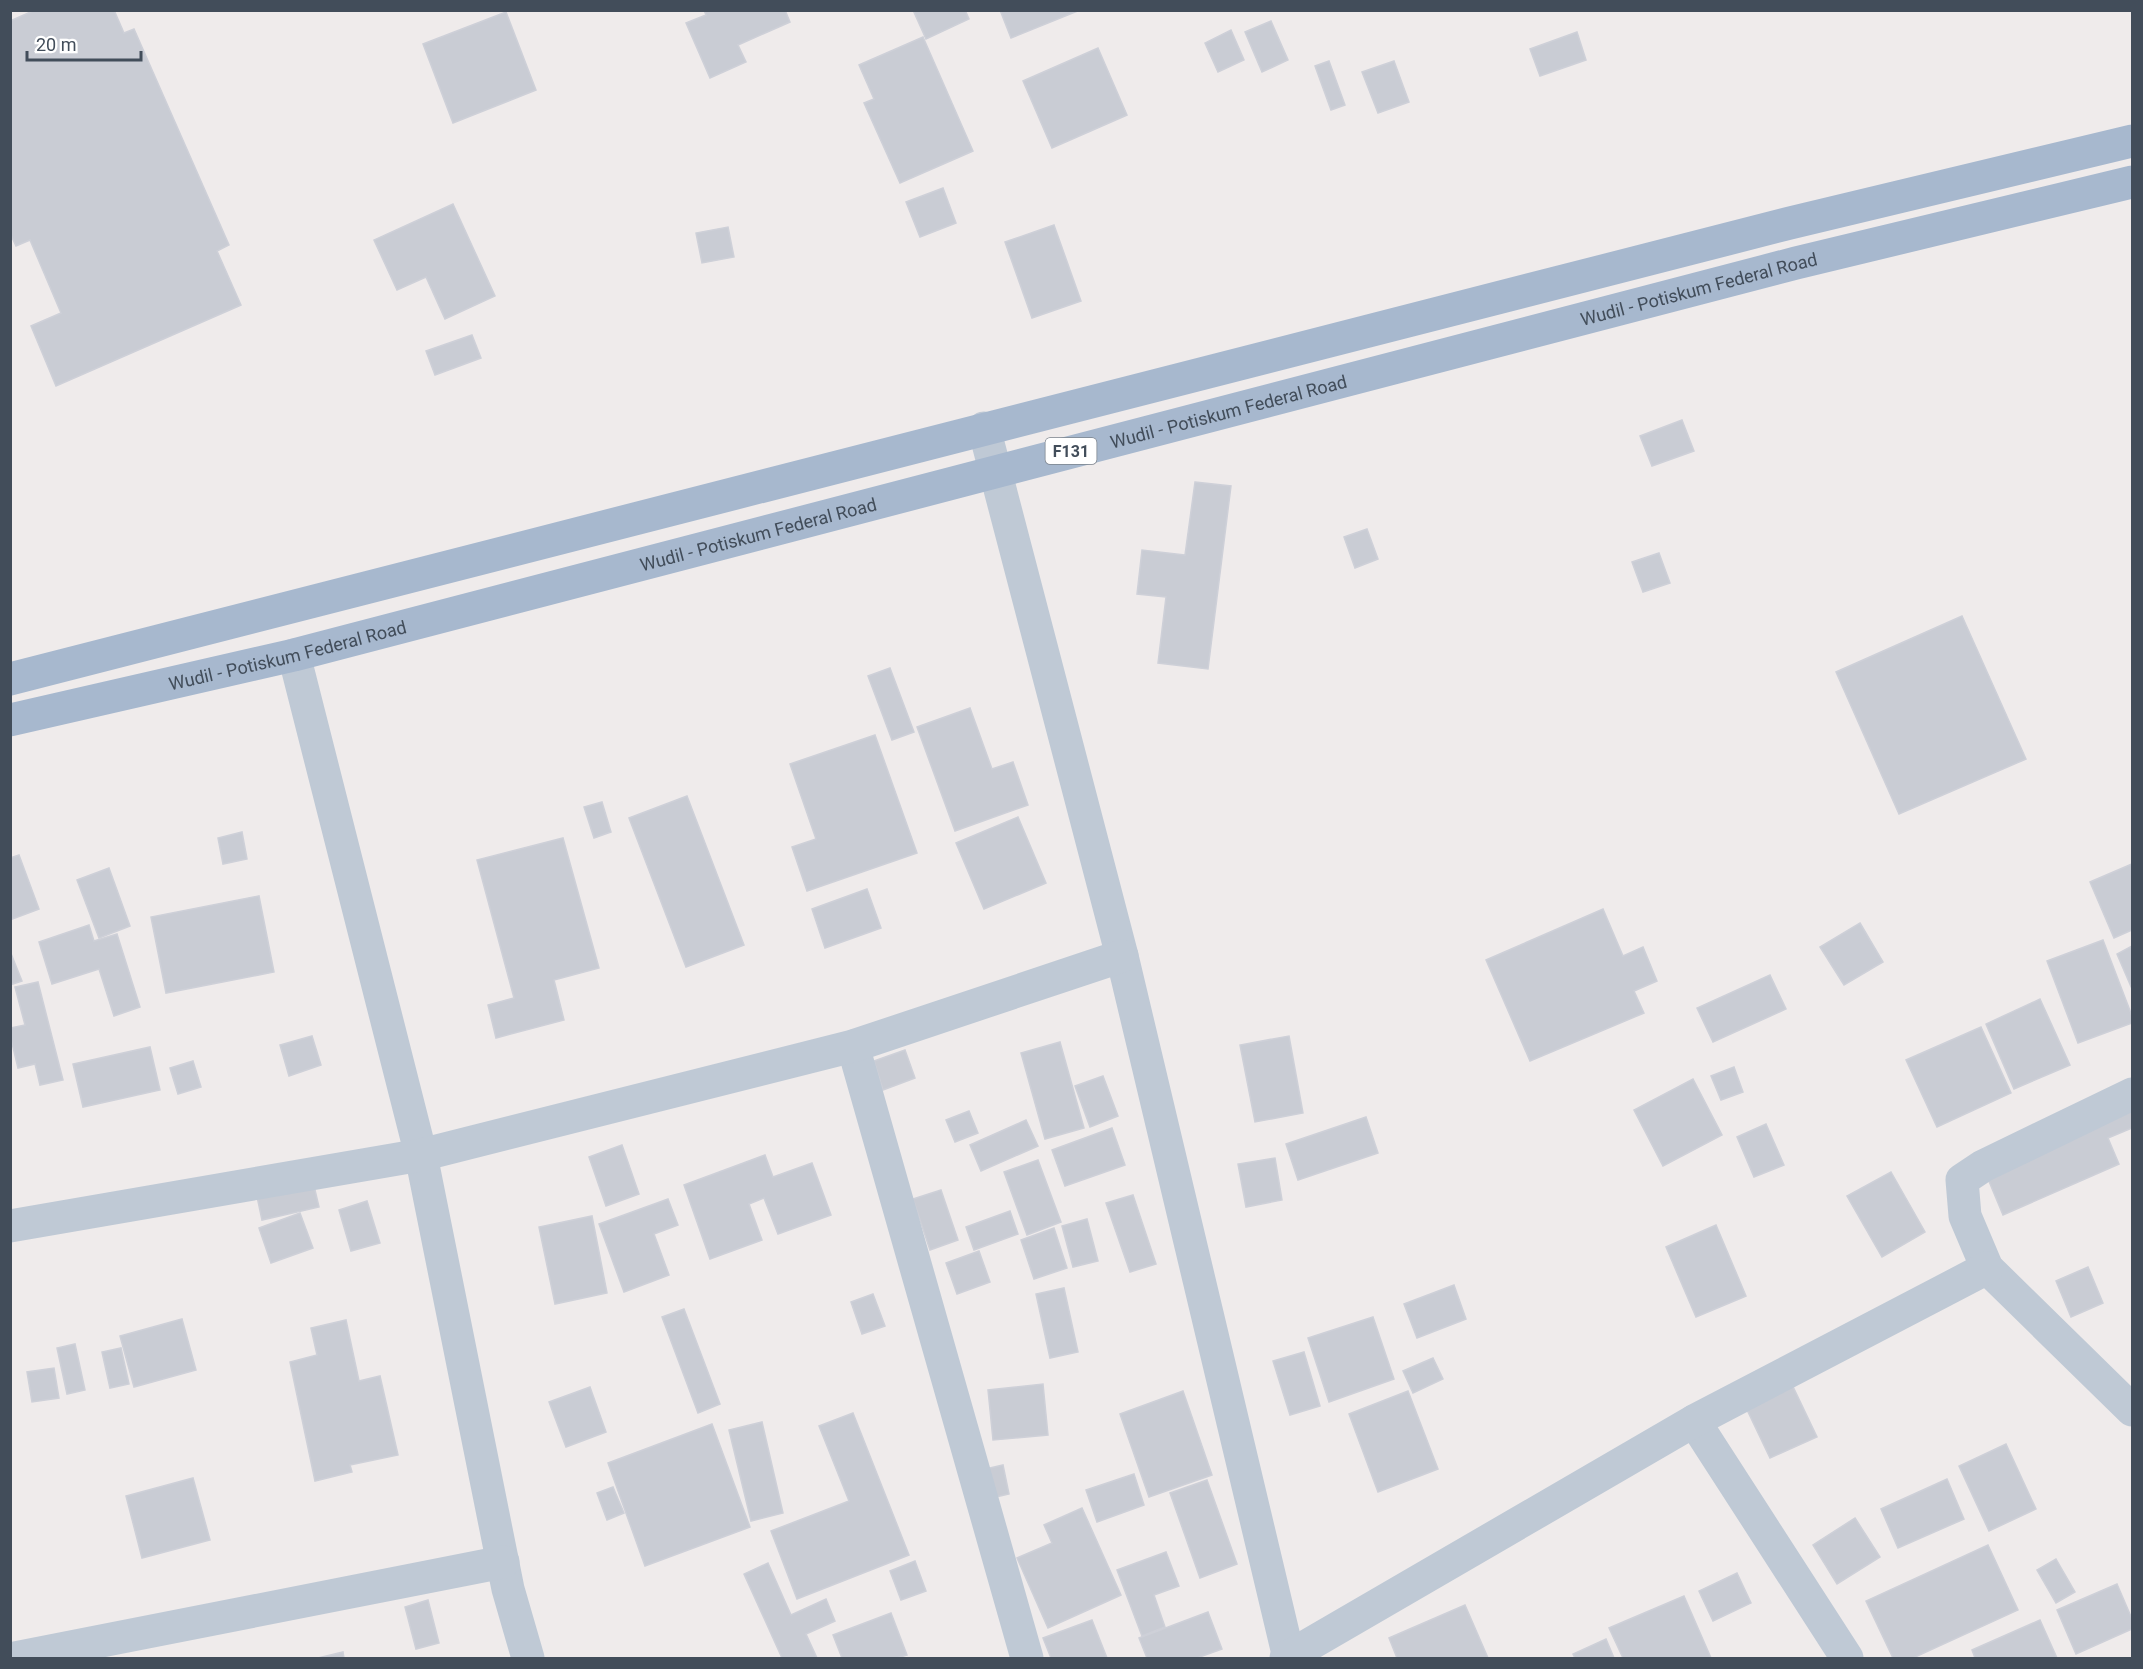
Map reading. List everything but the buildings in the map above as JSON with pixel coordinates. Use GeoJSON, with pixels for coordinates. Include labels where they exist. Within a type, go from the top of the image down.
{"type":"FeatureCollection","features":[{"type":"Feature","properties":{"kind":"main road","name":"F131"},"geometry":{"type":"LineString","coordinates":[[10,679],[1790,223],[2133,141]]}},
{"type":"Feature","properties":{"kind":"main road","name":"Wudil - Potiskum Federal Road"},"geometry":{"type":"LineString","coordinates":[[10,720],[294,655],[1796,263],[2133,182]]}},
{"type":"Feature","properties":{"kind":"main road"},"geometry":{"type":"LineString","coordinates":[[219,627],[230,670]]}},
{"type":"Feature","properties":{"kind":"street"},"geometry":{"type":"LineString","coordinates":[[984,428],[1122,956],[1288,1658],[1694,1421],[1987,1268]]}},
{"type":"Feature","properties":{"kind":"street"},"geometry":{"type":"LineString","coordinates":[[294,655],[421,1155],[502,1562],[528,1659]]}},
{"type":"Feature","properties":{"kind":"street"},"geometry":{"type":"LineString","coordinates":[[10,1226],[421,1155],[853,1047],[1122,956]]}},
{"type":"Feature","properties":{"kind":"street"},"geometry":{"type":"LineString","coordinates":[[853,1047],[1027,1659]]}},
{"type":"Feature","properties":{"kind":"street"},"geometry":{"type":"LineString","coordinates":[[2133,1094],[1983,1166],[1962,1180],[1965,1216],[1987,1268],[2133,1410]]}},
{"type":"Feature","properties":{"kind":"street"},"geometry":{"type":"LineString","coordinates":[[1694,1421],[1847,1659]]}},
{"type":"Feature","properties":{"kind":"street"},"geometry":{"type":"LineString","coordinates":[[15,1659],[502,1562]]}}]}
